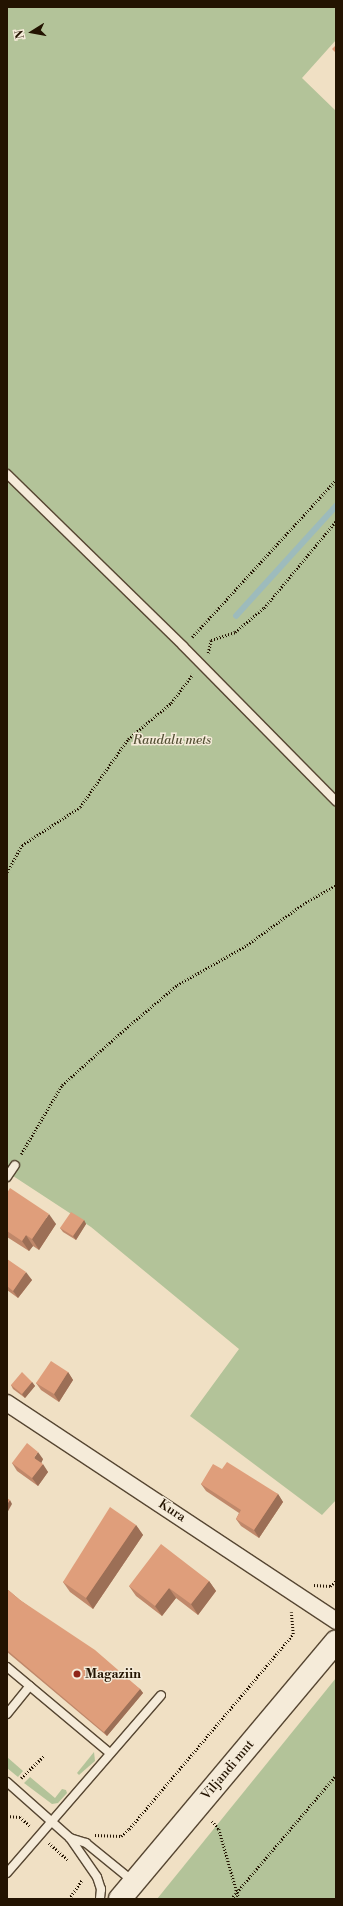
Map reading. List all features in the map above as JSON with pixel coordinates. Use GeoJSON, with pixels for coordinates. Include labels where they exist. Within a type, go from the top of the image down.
{"type":"FeatureCollection","features":[{"type":"Feature","properties":{"kind":"main road","name":"Viljandi mnt"},"geometry":{"type":"LineString","coordinates":[[120,1899],[336,1642]]}},
{"type":"Feature","properties":{"kind":"street","name":"Kura"},"geometry":{"type":"LineString","coordinates":[[7,1403],[336,1621]]}},
{"type":"Feature","properties":{"kind":"lane"},"geometry":{"type":"LineString","coordinates":[[7,474],[184,646],[336,801]]}},
{"type":"Feature","properties":{"kind":"lane"},"geometry":{"type":"LineString","coordinates":[[7,1177],[15,1165]]}},
{"type":"Feature","properties":{"kind":"lane"},"geometry":{"type":"LineString","coordinates":[[7,1667],[110,1753]]}},
{"type":"Feature","properties":{"kind":"lane"},"geometry":{"type":"LineString","coordinates":[[7,1714],[30,1686]]}},
{"type":"Feature","properties":{"kind":"lane"},"geometry":{"type":"LineString","coordinates":[[7,1873],[161,1694]]}},
{"type":"Feature","properties":{"kind":"lane"},"geometry":{"type":"LineString","coordinates":[[10,1784],[70,1838],[97,1877],[101,1889],[100,1899]]}},
{"type":"Feature","properties":{"kind":"lane"},"geometry":{"type":"LineString","coordinates":[[70,1838],[86,1843],[135,1882]]}},
{"type":"Feature","properties":{"kind":"path"},"geometry":{"type":"LineString","coordinates":[[184,646],[336,480]]}},
{"type":"Feature","properties":{"kind":"path"},"geometry":{"type":"LineString","coordinates":[[7,872],[22,845],[80,807],[128,739],[171,702],[206,658],[211,640],[235,632],[264,608],[336,521]]}},
{"type":"Feature","properties":{"kind":"path"},"geometry":{"type":"LineString","coordinates":[[15,1165],[62,1085],[125,1029],[177,985],[247,945],[303,904],[336,885]]}},
{"type":"Feature","properties":{"kind":"path"},"geometry":{"type":"LineString","coordinates":[[86,1843],[98,1834],[121,1836],[129,1829],[293,1634],[291,1612],[287,1602],[292,1591],[305,1582],[324,1586],[336,1581]]}},
{"type":"Feature","properties":{"kind":"path"},"geometry":{"type":"LineString","coordinates":[[10,1784],[44,1756]]}},
{"type":"Feature","properties":{"kind":"path"},"geometry":{"type":"LineString","coordinates":[[231,1899],[336,1775]]}},
{"type":"Feature","properties":{"kind":"path"},"geometry":{"type":"LineString","coordinates":[[198,1805],[219,1829],[239,1899]]}},
{"type":"Feature","properties":{"kind":"green space","name":"Raudalu mets"},"geometry":{"type":"Polygon","coordinates":[[[7,7],[336,7],[336,40],[302,78],[336,111],[336,1500],[322,1515],[190,1416],[239,1349],[91,1227],[7,1172],[7,7]]]}},
{"type":"Feature","properties":{"kind":"green space"},"geometry":{"type":"Polygon","coordinates":[[[336,1678],[336,1899],[157,1899],[336,1678]]]}},
{"type":"Feature","properties":{"kind":"green space"},"geometry":{"type":"Polygon","coordinates":[[[94,1752],[95,1761],[79,1775],[77,1773],[94,1752]]]}},
{"type":"Feature","properties":{"kind":"green space"},"geometry":{"type":"Polygon","coordinates":[[[7,1757],[23,1771],[18,1777],[7,1768],[7,1757]]]}},
{"type":"Feature","properties":{"kind":"green space"},"geometry":{"type":"Polygon","coordinates":[[[30,1777],[55,1798],[62,1789],[66,1790],[67,1793],[58,1803],[52,1804],[24,1783],[30,1777]]]}},
{"type":"Feature","properties":{"kind":"building"},"geometry":{"type":"Polygon","coordinates":[[[336,45],[336,53],[332,49],[336,45]]]}},
{"type":"Feature","properties":{"kind":"building"},"geometry":{"type":"Polygon","coordinates":[[[10,1188],[49,1214],[32,1239],[26,1235],[22,1241],[7,1231],[7,1193],[10,1188]]]}},
{"type":"Feature","properties":{"kind":"building"},"geometry":{"type":"Polygon","coordinates":[[[71,1212],[84,1220],[73,1236],[60,1228],[71,1212]]]}},
{"type":"Feature","properties":{"kind":"building"},"geometry":{"type":"Polygon","coordinates":[[[7,1259],[26,1272],[13,1291],[7,1286],[7,1259]]]}},
{"type":"Feature","properties":{"kind":"building"},"geometry":{"type":"Polygon","coordinates":[[[51,1361],[68,1372],[54,1394],[36,1383],[51,1361]]]}},
{"type":"Feature","properties":{"kind":"building"},"geometry":{"type":"Polygon","coordinates":[[[22,1372],[32,1382],[22,1394],[11,1385],[22,1372]]]}},
{"type":"Feature","properties":{"kind":"building"},"geometry":{"type":"Polygon","coordinates":[[[27,1443],[38,1452],[34,1458],[43,1464],[32,1478],[12,1463],[27,1443]]]}},
{"type":"Feature","properties":{"kind":"building"},"geometry":{"type":"Polygon","coordinates":[[[227,1462],[278,1494],[254,1530],[236,1519],[241,1510],[201,1484],[213,1464],[222,1469],[227,1462]]]}},
{"type":"Feature","properties":{"kind":"building"},"geometry":{"type":"Polygon","coordinates":[[[110,1507],[136,1525],[86,1598],[63,1582],[110,1507]]]}},
{"type":"Feature","properties":{"kind":"building"},"geometry":{"type":"Polygon","coordinates":[[[161,1544],[209,1581],[191,1604],[169,1588],[155,1606],[129,1586],[161,1544]]]}},
{"type":"Feature","properties":{"kind":"building","name":"Magaziin"},"geometry":{"type":"Polygon","coordinates":[[[7,1589],[20,1600],[95,1650],[140,1689],[104,1732],[7,1650],[7,1589]]]}},
{"type":"Feature","properties":{"kind":"waterway"},"geometry":{"type":"LineString","coordinates":[[236,616],[336,506]]}},
{"type":"Feature","properties":{"kind":"place","name":"Magaziin"},"geometry":{"type":"Point","coordinates":[77,1674]}}]}
